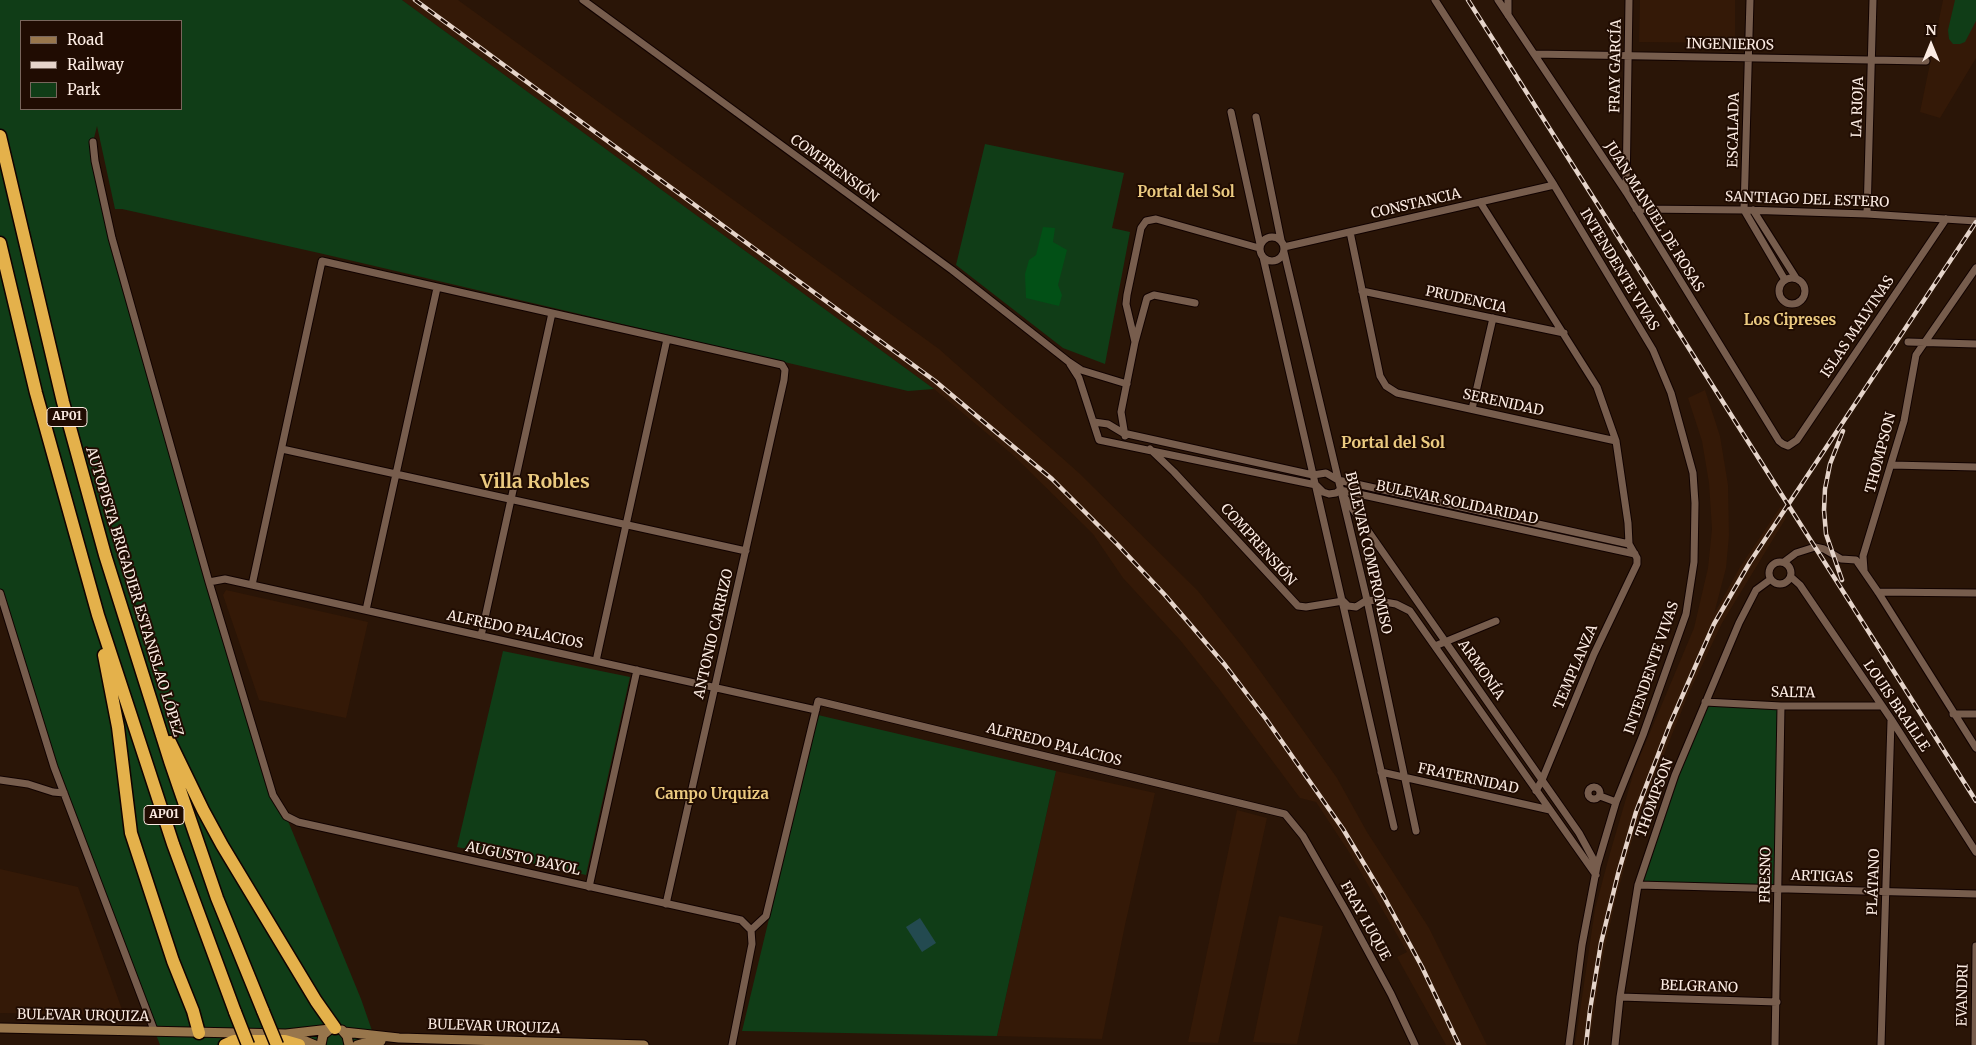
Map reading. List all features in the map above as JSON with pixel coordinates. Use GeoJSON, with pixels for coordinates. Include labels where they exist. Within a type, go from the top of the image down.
{"type":"FeatureCollection","features":[{"type":"Feature","properties":{"kind":"highway","name":"AUTOPISTA BRIGADIER ESTANISLAO LÓPEZ"},"geometry":{"type":"LineString","coordinates":[[0,136],[62,402],[104,555],[148,694],[217,898],[277,1045]]}},
{"type":"Feature","properties":{"kind":"highway","name":"AP01"},"geometry":{"type":"LineString","coordinates":[[0,243],[36,393],[98,615],[173,844],[248,1045]]}},
{"type":"Feature","properties":{"kind":"highway"},"geometry":{"type":"LineString","coordinates":[[98,615],[118,727],[131,833],[141,869],[199,1033]]}},
{"type":"Feature","properties":{"kind":"highway"},"geometry":{"type":"LineString","coordinates":[[148,694],[222,846],[316,1001],[336,1030]]}},
{"type":"Feature","properties":{"kind":"highway"},"geometry":{"type":"LineString","coordinates":[[225,1045],[234,1041],[286,1041],[299,1045]]}},
{"type":"Feature","properties":{"kind":"main road","name":"BULEVAR URQUIZA"},"geometry":{"type":"LineString","coordinates":[[0,1028],[286,1034],[336,1030],[399,1038],[644,1045]]}},
{"type":"Feature","properties":{"kind":"main road"},"geometry":{"type":"LineString","coordinates":[[321,1045],[322,1035],[336,1030],[349,1040],[349,1045]]}},
{"type":"Feature","properties":{"kind":"main road","name":"BULEVAR URQUIZA"},"geometry":{"type":"LineString","coordinates":[[286,1034],[315,1045]]}},
{"type":"Feature","properties":{"kind":"main road","name":"BULEVAR URQUIZA"},"geometry":{"type":"LineString","coordinates":[[357,1045],[371,1041],[484,1045]]}},
{"type":"Feature","properties":{"kind":"street","name":"COMPRENSIÓN"},"geometry":{"type":"LineString","coordinates":[[583,0],[944,264],[1069,362],[1081,370],[1126,384]]}},
{"type":"Feature","properties":{"kind":"street","name":"INTENDENTE VIVAS"},"geometry":{"type":"LineString","coordinates":[[1435,0],[1554,184],[1653,350],[1671,393],[1693,473],[1695,503],[1694,562],[1686,614],[1643,735],[1616,802],[1597,866],[1582,945],[1570,1045]]}},
{"type":"Feature","properties":{"kind":"street","name":"JUAN MANUEL DE ROSAS"},"geometry":{"type":"LineString","coordinates":[[1498,0],[1626,192],[1779,441],[1788,446]]}},
{"type":"Feature","properties":{"kind":"street"},"geometry":{"type":"LineString","coordinates":[[1508,0],[1508,15]]}},
{"type":"Feature","properties":{"kind":"street","name":"FRAY GARCÍA"},"geometry":{"type":"LineString","coordinates":[[1626,192],[1629,0]]}},
{"type":"Feature","properties":{"kind":"street","name":"ESCALADA"},"geometry":{"type":"LineString","coordinates":[[1744,210],[1750,0]]}},
{"type":"Feature","properties":{"kind":"street","name":"LA RIOJA"},"geometry":{"type":"LineString","coordinates":[[1867,214],[1873,0]]}},
{"type":"Feature","properties":{"kind":"street","name":"INGENIEROS"},"geometry":{"type":"LineString","coordinates":[[1534,54],[1926,61]]}},
{"type":"Feature","properties":{"kind":"street"},"geometry":{"type":"LineString","coordinates":[[1231,112],[1260,246],[1394,827]]}},
{"type":"Feature","properties":{"kind":"street"},"geometry":{"type":"LineString","coordinates":[[1256,117],[1280,240],[1284,250],[1275,261],[1266,260],[1263,257]]}},
{"type":"Feature","properties":{"kind":"street"},"geometry":{"type":"LineString","coordinates":[[93,142],[95,161],[112,238],[209,582]]}},
{"type":"Feature","properties":{"kind":"street","name":"CONSTANCIA"},"geometry":{"type":"LineString","coordinates":[[1284,250],[1350,232],[1554,184]]}},
{"type":"Feature","properties":{"kind":"street"},"geometry":{"type":"LineString","coordinates":[[1480,202],[1598,388],[1616,441],[1628,523],[1629,544],[1635,554]]}},
{"type":"Feature","properties":{"kind":"street","name":"SANTIAGO DEL ESTERO"},"geometry":{"type":"LineString","coordinates":[[1636,209],[1753,210],[1867,214],[1976,221]]}},
{"type":"Feature","properties":{"kind":"street"},"geometry":{"type":"LineString","coordinates":[[1744,210],[1785,280]]}},
{"type":"Feature","properties":{"kind":"street"},"geometry":{"type":"LineString","coordinates":[[1753,210],[1796,278],[1804,285],[1806,292],[1803,300],[1792,304],[1785,302],[1779,293],[1780,286],[1785,280],[1796,278]]}},
{"type":"Feature","properties":{"kind":"street"},"geometry":{"type":"LineString","coordinates":[[1135,342],[1126,304],[1141,228],[1146,221],[1156,219],[1260,246]]}},
{"type":"Feature","properties":{"kind":"street","name":"ISLAS MALVINAS"},"geometry":{"type":"LineString","coordinates":[[1788,446],[1797,440],[1946,220]]}},
{"type":"Feature","properties":{"kind":"street"},"geometry":{"type":"LineString","coordinates":[[1350,232],[1362,291]]}},
{"type":"Feature","properties":{"kind":"street"},"geometry":{"type":"LineString","coordinates":[[1260,246],[1269,236],[1280,240]]}},
{"type":"Feature","properties":{"kind":"street","name":"BULEVAR COMPROMISO"},"geometry":{"type":"LineString","coordinates":[[1284,250],[1367,600],[1416,831]]}},
{"type":"Feature","properties":{"kind":"street"},"geometry":{"type":"LineString","coordinates":[[252,585],[322,262],[667,339],[596,661]]}},
{"type":"Feature","properties":{"kind":"street","name":"THOMPSON"},"geometry":{"type":"LineString","coordinates":[[1864,570],[1863,556],[1904,421],[1916,355],[1976,268]]}},
{"type":"Feature","properties":{"kind":"street"},"geometry":{"type":"LineString","coordinates":[[366,610],[437,288]]}},
{"type":"Feature","properties":{"kind":"street","name":"PRUDENCIA"},"geometry":{"type":"LineString","coordinates":[[1362,291],[1564,333]]}},
{"type":"Feature","properties":{"kind":"street","name":"SERENIDAD"},"geometry":{"type":"LineString","coordinates":[[1362,291],[1380,376],[1386,386],[1397,393],[1616,441]]}},
{"type":"Feature","properties":{"kind":"street"},"geometry":{"type":"LineString","coordinates":[[1130,445],[1123,433],[1121,412],[1135,342],[1147,298],[1154,295],[1195,303]]}},
{"type":"Feature","properties":{"kind":"street"},"geometry":{"type":"LineString","coordinates":[[481,636],[552,313]]}},
{"type":"Feature","properties":{"kind":"street"},"geometry":{"type":"LineString","coordinates":[[1472,409],[1493,318]]}},
{"type":"Feature","properties":{"kind":"street","name":"ANTONIO CARRIZO"},"geometry":{"type":"LineString","coordinates":[[666,904],[716,688],[785,370],[782,365],[667,339]]}},
{"type":"Feature","properties":{"kind":"street"},"geometry":{"type":"LineString","coordinates":[[1908,342],[1976,344]]}},
{"type":"Feature","properties":{"kind":"street","name":"COMPRENSIÓN"},"geometry":{"type":"LineString","coordinates":[[1069,362],[1079,378],[1100,440],[1130,445]]}},
{"type":"Feature","properties":{"kind":"street","name":"BULEVAR SOLIDARIDAD"},"geometry":{"type":"LineString","coordinates":[[1094,422],[1108,424],[1123,433],[1313,474],[1326,473],[1338,480],[1629,544]]}},
{"type":"Feature","properties":{"kind":"street","name":"BULEVAR SOLIDARIDAD"},"geometry":{"type":"LineString","coordinates":[[1130,445],[1316,485],[1323,492],[1329,494],[1340,490],[1635,554]]}},
{"type":"Feature","properties":{"kind":"street"},"geometry":{"type":"LineString","coordinates":[[282,449],[746,551]]}},
{"type":"Feature","properties":{"kind":"street","name":"COMPRENSIÓN"},"geometry":{"type":"LineString","coordinates":[[1150,449],[1174,472],[1298,606],[1313,606],[1343,601],[1348,606],[1356,607],[1367,600]]}},
{"type":"Feature","properties":{"kind":"street"},"geometry":{"type":"LineString","coordinates":[[1891,465],[1976,467]]}},
{"type":"Feature","properties":{"kind":"street","name":"ARMONÍA"},"geometry":{"type":"LineString","coordinates":[[1340,490],[1579,833],[1597,866]]}},
{"type":"Feature","properties":{"kind":"street"},"geometry":{"type":"LineString","coordinates":[[1784,562],[1796,553],[1815,547],[1824,549],[1840,559],[1856,560],[1976,748]]}},
{"type":"Feature","properties":{"kind":"street","name":"TEMPLANZA"},"geometry":{"type":"LineString","coordinates":[[1536,791],[1594,654],[1637,564],[1635,554]]}},
{"type":"Feature","properties":{"kind":"street"},"geometry":{"type":"LineString","coordinates":[[1777,562],[1784,562],[1790,566],[1791,577],[1784,584],[1776,584],[1771,579],[1769,572],[1777,562]]}},
{"type":"Feature","properties":{"kind":"street","name":"LOUIS BRAILLE"},"geometry":{"type":"LineString","coordinates":[[1791,577],[1800,585],[1891,719],[1976,852]]}},
{"type":"Feature","properties":{"kind":"street","name":"ALFREDO PALACIOS"},"geometry":{"type":"LineString","coordinates":[[209,582],[225,579],[816,710],[818,701],[1285,814]]}},
{"type":"Feature","properties":{"kind":"street","name":"THOMPSON"},"geometry":{"type":"LineString","coordinates":[[1615,1045],[1620,998],[1638,885],[1675,775],[1739,623],[1756,590],[1771,579]]}},
{"type":"Feature","properties":{"kind":"street","name":"AUGUSTO BAYOL"},"geometry":{"type":"LineString","coordinates":[[209,582],[273,795],[286,816],[298,822],[741,920],[751,930]]}},
{"type":"Feature","properties":{"kind":"street"},"geometry":{"type":"LineString","coordinates":[[1878,592],[1976,593]]}},
{"type":"Feature","properties":{"kind":"street"},"geometry":{"type":"LineString","coordinates":[[0,593],[54,767],[154,1030]]}},
{"type":"Feature","properties":{"kind":"street","name":"ARMONÍA"},"geometry":{"type":"LineString","coordinates":[[1367,600],[1396,604],[1410,611],[1596,875]]}},
{"type":"Feature","properties":{"kind":"street"},"geometry":{"type":"LineString","coordinates":[[1435,646],[1496,621]]}},
{"type":"Feature","properties":{"kind":"street"},"geometry":{"type":"LineString","coordinates":[[589,886],[637,670]]}},
{"type":"Feature","properties":{"kind":"street","name":"SALTA"},"geometry":{"type":"LineString","coordinates":[[1705,702],[1781,706],[1881,706]]}},
{"type":"Feature","properties":{"kind":"street","name":"FRESNO"},"geometry":{"type":"LineString","coordinates":[[1775,1045],[1781,706]]}},
{"type":"Feature","properties":{"kind":"street"},"geometry":{"type":"LineString","coordinates":[[732,1045],[752,944],[751,930],[766,916],[816,710]]}},
{"type":"Feature","properties":{"kind":"street"},"geometry":{"type":"LineString","coordinates":[[1953,714],[1976,714]]}},
{"type":"Feature","properties":{"kind":"street","name":"PLÁTANO"},"geometry":{"type":"LineString","coordinates":[[1881,1045],[1891,719]]}},
{"type":"Feature","properties":{"kind":"street","name":"FRATERNIDAD"},"geometry":{"type":"LineString","coordinates":[[1381,772],[1550,810]]}},
{"type":"Feature","properties":{"kind":"street"},"geometry":{"type":"LineString","coordinates":[[0,780],[28,784],[53,792],[64,793]]}},
{"type":"Feature","properties":{"kind":"street"},"geometry":{"type":"LineString","coordinates":[[1600,796],[1616,802]]}},
{"type":"Feature","properties":{"kind":"street","name":"FRAY LUQUE"},"geometry":{"type":"LineString","coordinates":[[1285,814],[1303,836],[1346,911],[1391,994],[1415,1045]]}},
{"type":"Feature","properties":{"kind":"street","name":"ARTIGAS"},"geometry":{"type":"LineString","coordinates":[[1638,885],[1976,894]]}},
{"type":"Feature","properties":{"kind":"street","name":"EVANDRI"},"geometry":{"type":"LineString","coordinates":[[1975,1045],[1976,946]]}},
{"type":"Feature","properties":{"kind":"street","name":"BELGRANO"},"geometry":{"type":"LineString","coordinates":[[1620,998],[1776,1002]]}},
{"type":"Feature","properties":{"kind":"shaded area"},"geometry":{"type":"Polygon","coordinates":[[[402,0],[458,0],[939,349],[1079,473],[1198,591],[1244,649],[1290,712],[1337,778],[1367,832],[1429,928],[1487,1045],[1446,1045],[1397,957],[1407,952],[1349,852],[1316,802],[1300,798],[1180,640],[1123,578],[1093,534],[1014,456],[934,389],[402,0]]]}},
{"type":"Feature","properties":{"kind":"shaded area"},"geometry":{"type":"Polygon","coordinates":[[[1640,0],[1735,0],[1735,43],[1639,42],[1640,0]]]}},
{"type":"Feature","properties":{"kind":"shaded area"},"geometry":{"type":"Polygon","coordinates":[[[1943,0],[1976,0],[1976,58],[1940,118],[1920,112],[1943,0]]]}},
{"type":"Feature","properties":{"kind":"shaded area"},"geometry":{"type":"Polygon","coordinates":[[[1705,390],[1720,436],[1728,485],[1729,536],[1726,568],[1714,614],[1740,567],[1781,506],[1786,518],[1722,623],[1688,695],[1650,789],[1631,843],[1616,898],[1602,960],[1589,1045],[1575,1045],[1595,909],[1610,853],[1635,768],[1694,628],[1708,568],[1712,529],[1709,483],[1702,441],[1688,398],[1705,390]]]}},
{"type":"Feature","properties":{"kind":"shaded area"},"geometry":{"type":"Polygon","coordinates":[[[226,590],[368,622],[346,718],[259,700],[223,595],[226,590]]]}},
{"type":"Feature","properties":{"kind":"shaded area"},"geometry":{"type":"Polygon","coordinates":[[[1056,771],[1155,793],[1125,925],[1102,1039],[997,1036],[1056,771]]]}},
{"type":"Feature","properties":{"kind":"shaded area"},"geometry":{"type":"Polygon","coordinates":[[[1237,810],[1267,818],[1218,1043],[1188,1042],[1237,810]]]}},
{"type":"Feature","properties":{"kind":"shaded area"},"geometry":{"type":"Polygon","coordinates":[[[0,869],[78,887],[124,1015],[0,1013],[0,869]]]}},
{"type":"Feature","properties":{"kind":"shaded area"},"geometry":{"type":"Polygon","coordinates":[[[1279,916],[1323,926],[1297,1044],[1253,1042],[1279,916]]]}},
{"type":"Feature","properties":{"kind":"green space"},"geometry":{"type":"Polygon","coordinates":[[[0,0],[402,0],[934,389],[908,391],[319,253],[115,209],[97,126],[93,142],[112,238],[273,795],[286,816],[361,999],[377,1045],[160,1045],[54,767],[0,593],[0,0]]]}},
{"type":"Feature","properties":{"kind":"green space"},"geometry":{"type":"Polygon","coordinates":[[[1955,0],[1976,0],[1976,21],[1965,42],[1960,44],[1953,44],[1949,39],[1948,30],[1955,0]]]}},
{"type":"Feature","properties":{"kind":"green space"},"geometry":{"type":"Polygon","coordinates":[[[985,144],[1124,173],[1112,228],[1130,232],[1105,364],[1063,348],[956,265],[985,144]]]}},
{"type":"Feature","properties":{"kind":"green space"},"geometry":{"type":"Polygon","coordinates":[[[1043,227],[1055,228],[1053,242],[1067,250],[1058,285],[1062,295],[1059,306],[1026,298],[1025,274],[1029,260],[1036,255],[1043,227]]]}},
{"type":"Feature","properties":{"kind":"green space"},"geometry":{"type":"Polygon","coordinates":[[[503,651],[630,677],[586,875],[457,847],[503,651]]]}},
{"type":"Feature","properties":{"kind":"green space"},"geometry":{"type":"Polygon","coordinates":[[[1705,702],[1781,706],[1778,888],[1638,885],[1705,702]]]}},
{"type":"Feature","properties":{"kind":"green space"},"geometry":{"type":"Polygon","coordinates":[[[818,715],[1056,771],[997,1036],[742,1031],[818,715]]]}},
{"type":"Feature","properties":{"kind":"water"},"geometry":{"type":"Polygon","coordinates":[[[920,918],[936,943],[922,952],[906,927],[920,918]]]}},
{"type":"Feature","properties":{"kind":"railway"},"geometry":{"type":"LineString","coordinates":[[415,0],[935,381],[1052,479],[1117,544],[1164,594],[1225,665],[1266,719],[1343,829],[1384,897],[1422,967],[1459,1045]]}},
{"type":"Feature","properties":{"kind":"railway"},"geometry":{"type":"LineString","coordinates":[[1468,0],[1976,801]]}},
{"type":"Feature","properties":{"kind":"railway"},"geometry":{"type":"LineString","coordinates":[[1586,1045],[1601,943],[1636,812],[1670,724],[1714,624],[1750,562],[1976,222]]}},
{"type":"Feature","properties":{"kind":"railway"},"geometry":{"type":"LineString","coordinates":[[1842,580],[1826,534],[1824,510],[1825,489],[1830,464],[1843,431]]}},
{"type":"Feature","properties":{"kind":"district","name":"Portal del Sol"},"geometry":{"type":"Point","coordinates":[1186,193]}},
{"type":"Feature","properties":{"kind":"district","name":"Los Cipreses"},"geometry":{"type":"Point","coordinates":[1790,321]}},
{"type":"Feature","properties":{"kind":"district","name":"Portal del Sol"},"geometry":{"type":"Point","coordinates":[1393,443]}},
{"type":"Feature","properties":{"kind":"district","name":"Villa Robles"},"geometry":{"type":"Point","coordinates":[535,483]}},
{"type":"Feature","properties":{"kind":"district","name":"Campo Urquiza"},"geometry":{"type":"Point","coordinates":[712,795]}}]}
